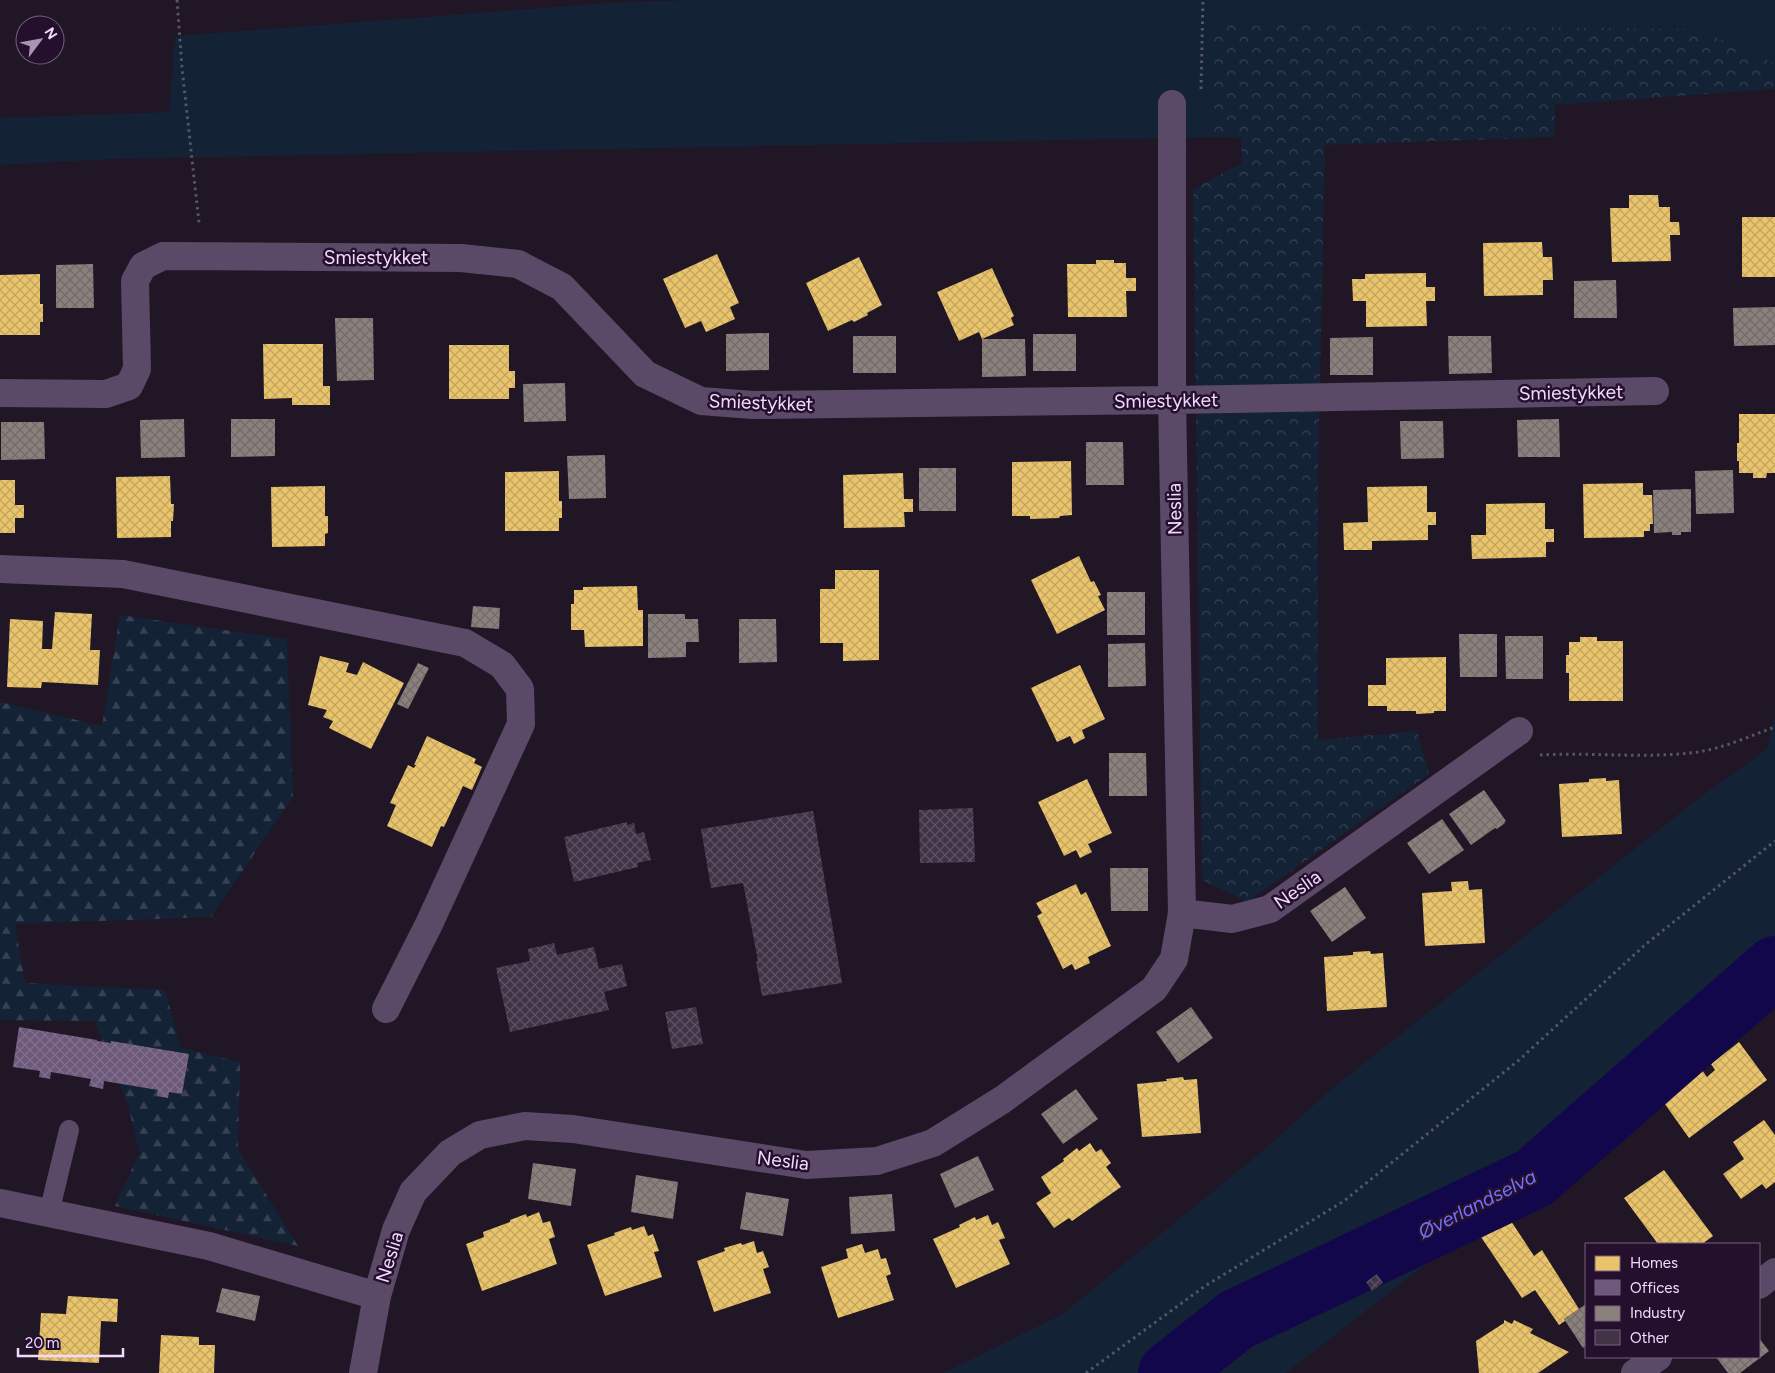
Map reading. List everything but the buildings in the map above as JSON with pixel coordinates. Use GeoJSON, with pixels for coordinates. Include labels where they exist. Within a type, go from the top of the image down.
{"type":"FeatureCollection","features":[{"type":"Feature","properties":{"kind":"street","name":"Neslia"},"geometry":{"type":"LineString","coordinates":[[363,1373],[378,1296],[396,1230],[412,1192],[450,1153],[480,1134],[526,1126],[572,1129],[806,1164],[877,1161],[933,1143],[1002,1100],[1154,988],[1174,959],[1182,913],[1172,400],[1172,104]]}},
{"type":"Feature","properties":{"kind":"street","name":"Smiestykket"},"geometry":{"type":"LineString","coordinates":[[0,393],[106,394],[128,386],[137,369],[135,281],[143,266],[163,256],[461,258],[518,264],[562,287],[645,374],[701,401],[753,405],[1172,400],[1655,391]]}},
{"type":"Feature","properties":{"kind":"street"},"geometry":{"type":"LineString","coordinates":[[0,569],[123,574],[465,643],[502,665],[520,689],[521,724],[429,924],[386,1009]]}},
{"type":"Feature","properties":{"kind":"street","name":"Neslia"},"geometry":{"type":"LineString","coordinates":[[1182,913],[1232,919],[1270,909],[1519,731]]}},
{"type":"Feature","properties":{"kind":"street","name":"Neslia"},"geometry":{"type":"LineString","coordinates":[[0,1203],[209,1246],[378,1296]]}},
{"type":"Feature","properties":{"kind":"street"},"geometry":{"type":"LineString","coordinates":[[1760,1283],[1775,1272]]}},
{"type":"Feature","properties":{"kind":"street"},"geometry":{"type":"LineString","coordinates":[[1635,1373],[1657,1358]]}},
{"type":"Feature","properties":{"kind":"lane"},"geometry":{"type":"LineString","coordinates":[[49,1213],[69,1130]]}},
{"type":"Feature","properties":{"kind":"path"},"geometry":{"type":"LineString","coordinates":[[177,0],[182,68],[203,256]]}},
{"type":"Feature","properties":{"kind":"path"},"geometry":{"type":"LineString","coordinates":[[1493,749],[1513,756],[1545,754],[1645,756],[1699,752],[1729,744],[1775,727]]}},
{"type":"Feature","properties":{"kind":"path"},"geometry":{"type":"LineString","coordinates":[[1086,1373],[1205,1286],[1344,1201],[1519,1060],[1646,944],[1775,841]]}},
{"type":"Feature","properties":{"kind":"green space"},"geometry":{"type":"Polygon","coordinates":[[[690,0],[1775,0],[1775,64],[1697,29],[1213,24],[1212,137],[113,159],[0,165],[0,118],[169,112],[175,36],[621,2],[690,0]]]}},
{"type":"Feature","properties":{"kind":"green space"},"geometry":{"type":"Polygon","coordinates":[[[1212,24],[1698,29],[1775,64],[1775,89],[1555,105],[1554,137],[1325,145],[1318,470],[1318,740],[1417,731],[1429,774],[1247,902],[1202,880],[1193,189],[1242,163],[1241,138],[1212,137],[1212,24]]]}},
{"type":"Feature","properties":{"kind":"green space"},"geometry":{"type":"Polygon","coordinates":[[[120,615],[287,639],[293,797],[211,917],[15,924],[25,983],[165,990],[181,1048],[240,1062],[238,1149],[298,1246],[115,1206],[139,1153],[128,1105],[94,1021],[0,1020],[0,702],[102,726],[120,615]]]}},
{"type":"Feature","properties":{"kind":"green space"},"geometry":{"type":"Polygon","coordinates":[[[1775,715],[1775,993],[1286,1373],[943,1373],[1061,1315],[1265,1149],[1334,1087],[1695,801],[1767,749],[1775,715]]]}},
{"type":"Feature","properties":{"kind":"waterway","name":"Øverlandselva"},"geometry":{"type":"LineString","coordinates":[[1169,1373],[1236,1320],[1534,1178],[1775,967]]}}]}
